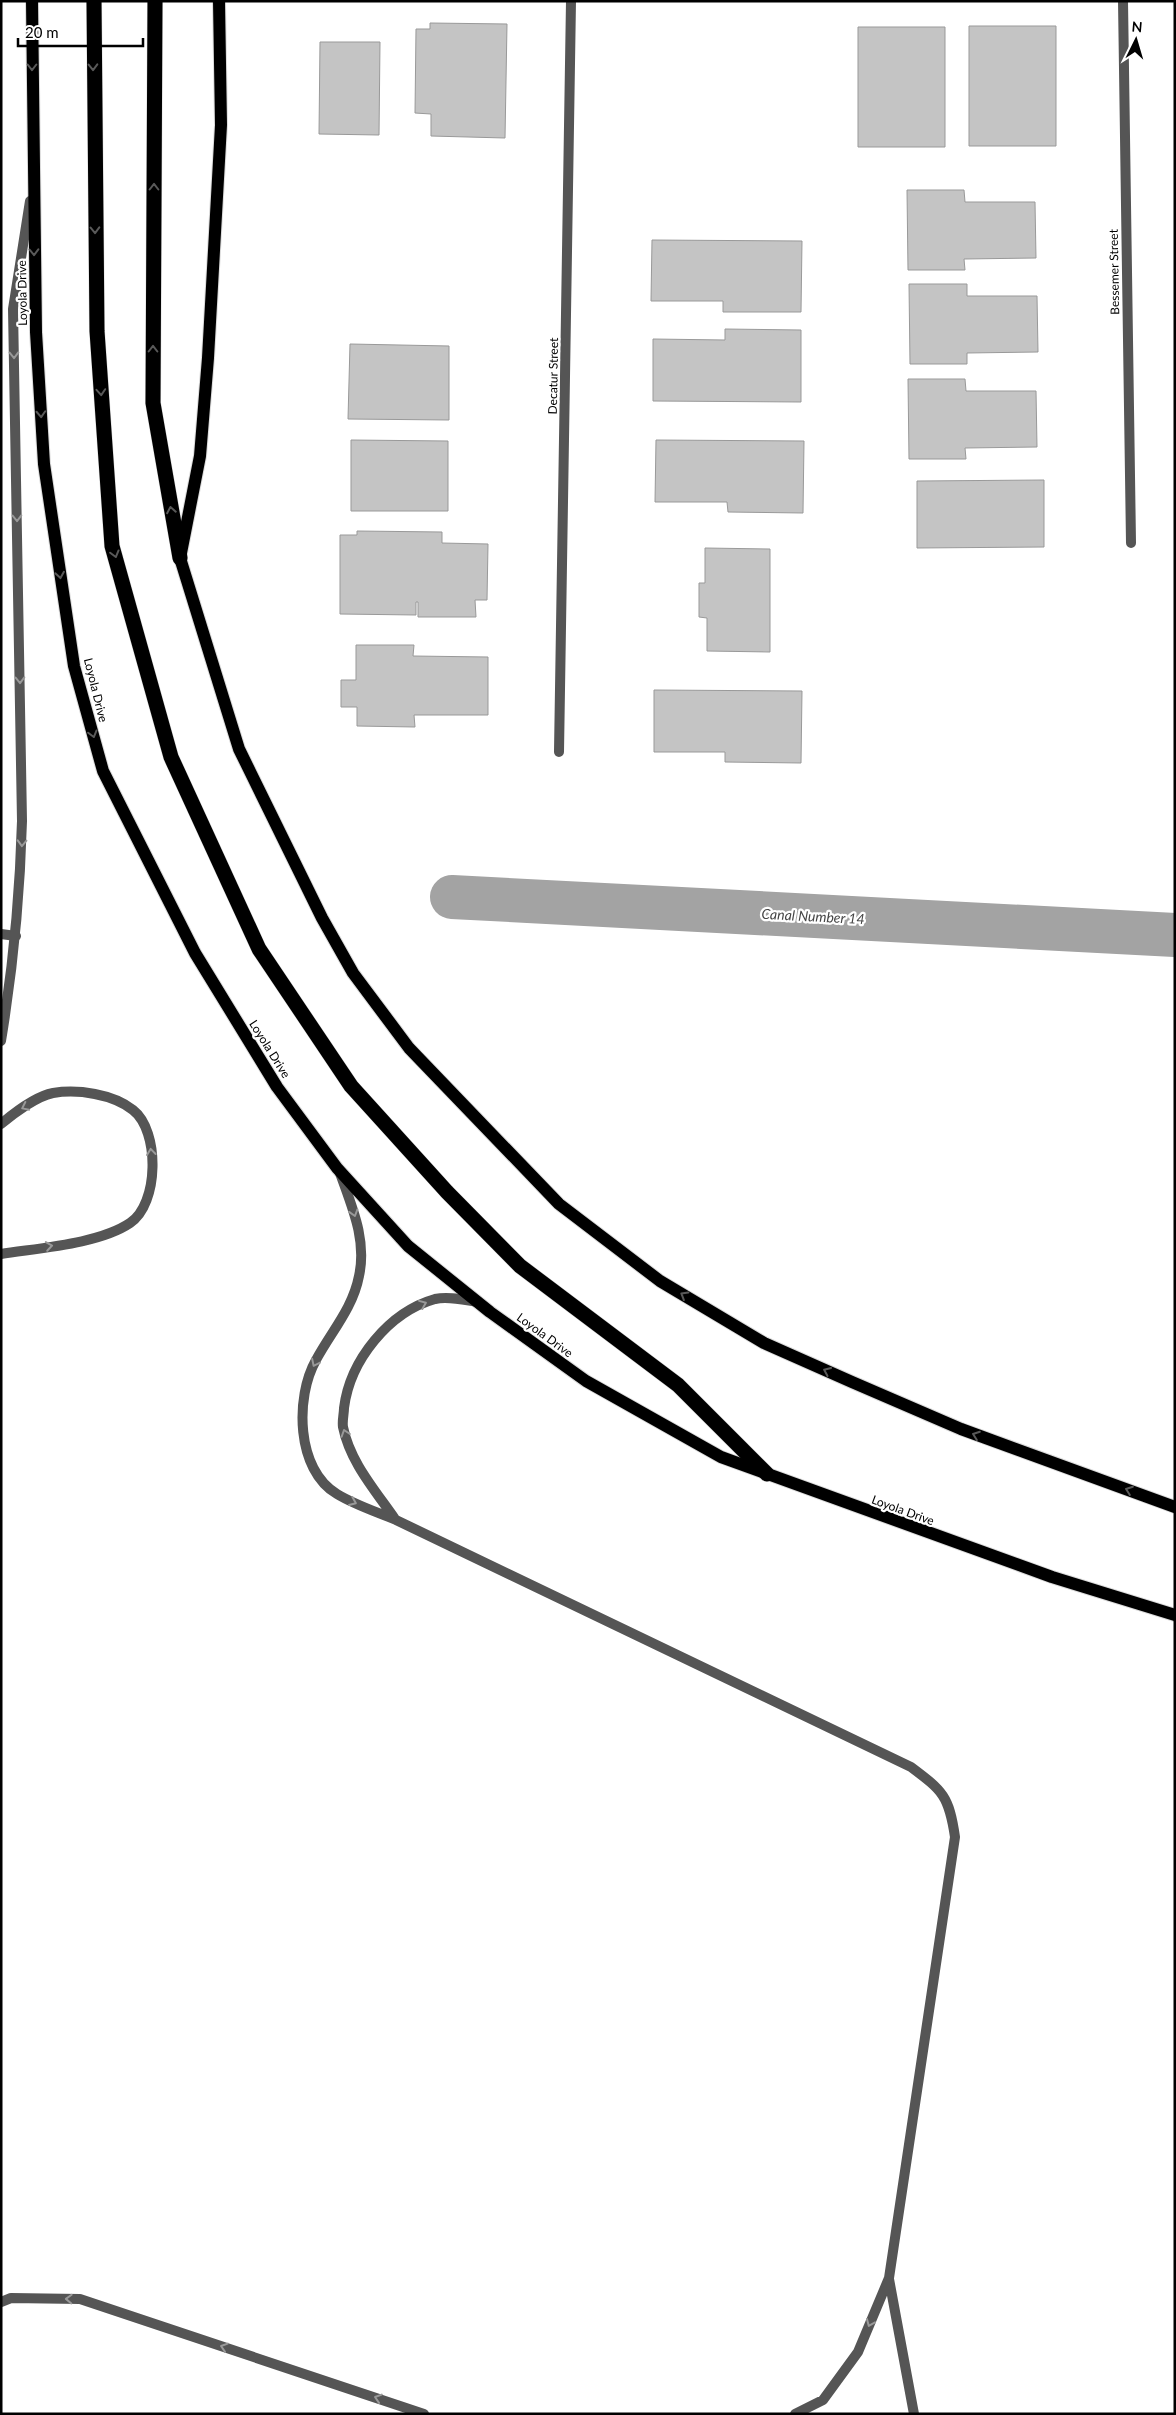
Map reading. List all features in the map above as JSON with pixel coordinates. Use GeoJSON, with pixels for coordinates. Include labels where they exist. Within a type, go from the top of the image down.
{"type":"FeatureCollection","features":[{"type":"Feature","properties":{"kind":"highway"},"geometry":{"type":"LineString","coordinates":[[94,1],[97,331],[112,546],[171,757],[258,949],[351,1086],[447,1192],[520,1266],[678,1385],[768,1474]]}},
{"type":"Feature","properties":{"kind":"highway"},"geometry":{"type":"LineString","coordinates":[[155,1],[153,403],[180,558]]}},
{"type":"Feature","properties":{"kind":"main road","name":"Loyola Drive"},"geometry":{"type":"LineString","coordinates":[[32,1],[36,332],[44,464],[74,666],[103,772],[195,953],[277,1087],[337,1168],[408,1246],[477,1302],[586,1381],[721,1457],[1052,1578],[1175,1615]]}},
{"type":"Feature","properties":{"kind":"main road"},"geometry":{"type":"LineString","coordinates":[[219,1],[221,126],[208,358],[200,456],[180,558],[239,749],[322,918],[353,972],[410,1048],[559,1204],[660,1281],[764,1343],[961,1429],[1175,1507]]}},
{"type":"Feature","properties":{"kind":"street","name":"Decatur Street"},"geometry":{"type":"LineString","coordinates":[[559,752],[571,1]]}},
{"type":"Feature","properties":{"kind":"street","name":"Bessemer Street"},"geometry":{"type":"LineString","coordinates":[[1122,1],[1131,543]]}},
{"type":"Feature","properties":{"kind":"street"},"geometry":{"type":"LineString","coordinates":[[1,1041],[16,936],[22,821],[14,310],[33,186]]}},
{"type":"Feature","properties":{"kind":"street"},"geometry":{"type":"LineString","coordinates":[[1,934],[16,936]]}},
{"type":"Feature","properties":{"kind":"street"},"geometry":{"type":"LineString","coordinates":[[1,1124],[16,1111],[52,1094],[81,1093],[113,1097],[134,1110],[144,1126],[152,1152],[152,1183],[145,1208],[131,1223],[104,1235],[75,1242],[1,1254]]}},
{"type":"Feature","properties":{"kind":"street"},"geometry":{"type":"LineString","coordinates":[[337,1168],[356,1216],[362,1252],[359,1277],[343,1320],[315,1361],[302,1394],[301,1421],[306,1448],[318,1476],[335,1494],[396,1520],[911,1766],[937,1786],[951,1810],[954,1837],[889,2278],[858,2352],[823,2400],[795,2414]]}},
{"type":"Feature","properties":{"kind":"street"},"geometry":{"type":"LineString","coordinates":[[396,1520],[354,1459],[348,1442],[343,1425],[346,1397],[352,1379],[379,1334],[412,1309],[438,1299],[456,1298],[477,1302]]}},
{"type":"Feature","properties":{"kind":"street"},"geometry":{"type":"LineString","coordinates":[[889,2278],[914,2414]]}},
{"type":"Feature","properties":{"kind":"street"},"geometry":{"type":"LineString","coordinates":[[1,2302],[11,2298],[80,2299],[424,2414]]}},
{"type":"Feature","properties":{"kind":"building"},"geometry":{"type":"Polygon","coordinates":[[[430,23],[507,24],[505,138],[431,136],[431,114],[415,113],[416,29],[430,29],[430,23]]]}},
{"type":"Feature","properties":{"kind":"building"},"geometry":{"type":"Polygon","coordinates":[[[969,26],[1056,26],[1056,146],[969,146],[969,26]]]}},
{"type":"Feature","properties":{"kind":"building"},"geometry":{"type":"Polygon","coordinates":[[[858,27],[945,27],[945,147],[858,147],[858,27]]]}},
{"type":"Feature","properties":{"kind":"building"},"geometry":{"type":"Polygon","coordinates":[[[320,42],[380,42],[379,135],[319,134],[320,42]]]}},
{"type":"Feature","properties":{"kind":"building"},"geometry":{"type":"Polygon","coordinates":[[[907,190],[964,190],[965,202],[1035,202],[1036,258],[964,259],[965,270],[908,270],[907,190]]]}},
{"type":"Feature","properties":{"kind":"building"},"geometry":{"type":"Polygon","coordinates":[[[652,240],[802,241],[801,312],[723,312],[723,301],[651,301],[652,240]]]}},
{"type":"Feature","properties":{"kind":"building"},"geometry":{"type":"Polygon","coordinates":[[[909,284],[967,284],[967,296],[1037,296],[1038,352],[967,353],[967,364],[910,364],[909,284]]]}},
{"type":"Feature","properties":{"kind":"building"},"geometry":{"type":"Polygon","coordinates":[[[725,329],[801,330],[801,402],[653,401],[653,339],[725,340],[725,329]]]}},
{"type":"Feature","properties":{"kind":"building"},"geometry":{"type":"Polygon","coordinates":[[[350,344],[449,346],[449,420],[348,419],[350,344]]]}},
{"type":"Feature","properties":{"kind":"building"},"geometry":{"type":"Polygon","coordinates":[[[908,379],[965,379],[966,391],[1036,391],[1037,447],[965,448],[966,459],[909,459],[908,379]]]}},
{"type":"Feature","properties":{"kind":"building"},"geometry":{"type":"Polygon","coordinates":[[[351,440],[448,441],[448,511],[351,511],[351,440]]]}},
{"type":"Feature","properties":{"kind":"building"},"geometry":{"type":"Polygon","coordinates":[[[656,440],[804,441],[803,513],[728,512],[727,502],[655,502],[656,440]]]}},
{"type":"Feature","properties":{"kind":"building"},"geometry":{"type":"Polygon","coordinates":[[[1044,480],[1044,547],[917,548],[917,481],[1044,480]]]}},
{"type":"Feature","properties":{"kind":"building"},"geometry":{"type":"Polygon","coordinates":[[[357,531],[442,532],[442,543],[488,544],[487,600],[475,600],[476,617],[418,617],[418,602],[416,602],[416,615],[340,614],[340,535],[357,535],[357,531]]]}},
{"type":"Feature","properties":{"kind":"building"},"geometry":{"type":"Polygon","coordinates":[[[705,548],[770,549],[770,652],[707,651],[707,618],[699,617],[699,583],[705,583],[705,548]]]}},
{"type":"Feature","properties":{"kind":"building"},"geometry":{"type":"Polygon","coordinates":[[[356,645],[414,645],[413,656],[488,657],[488,715],[414,715],[415,727],[357,726],[357,707],[341,707],[341,680],[356,680],[356,645]]]}},
{"type":"Feature","properties":{"kind":"building"},"geometry":{"type":"Polygon","coordinates":[[[654,690],[802,691],[801,763],[725,762],[725,752],[654,752],[654,690]]]}},
{"type":"Feature","properties":{"kind":"waterway","name":"Canal Number 14"},"geometry":{"type":"LineString","coordinates":[[452,897],[1175,935]]}}]}
